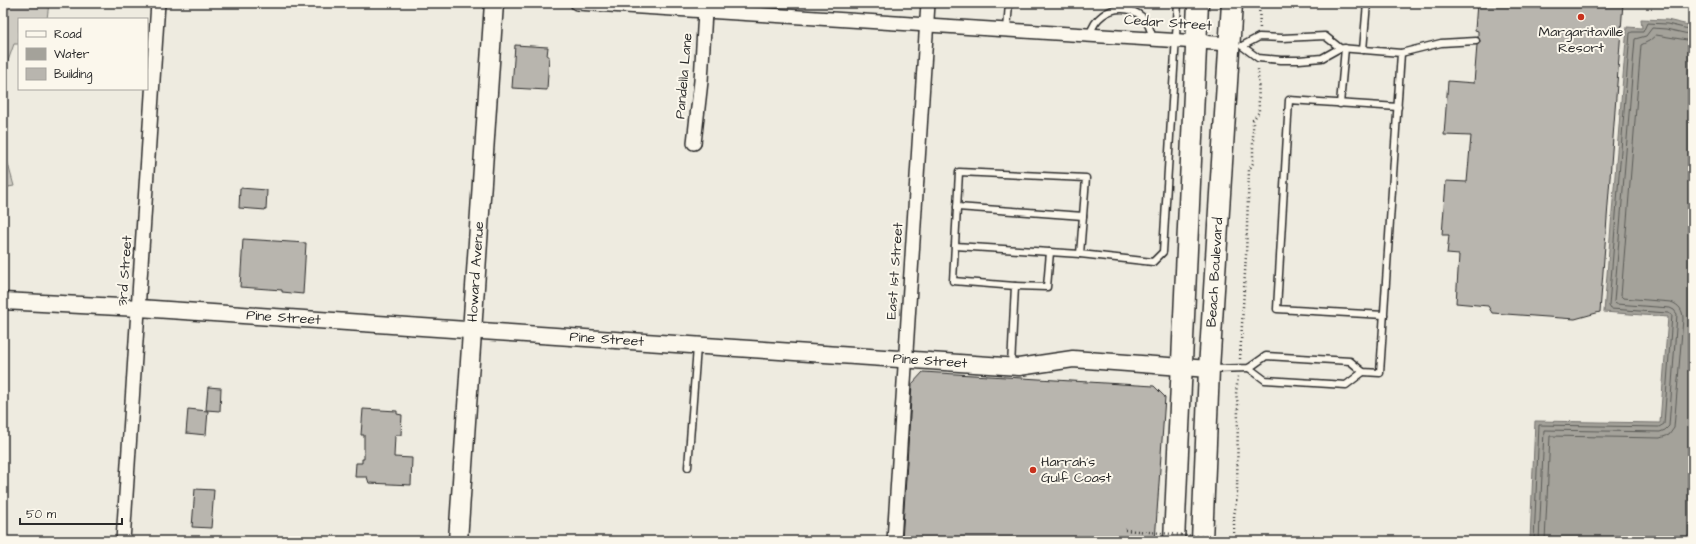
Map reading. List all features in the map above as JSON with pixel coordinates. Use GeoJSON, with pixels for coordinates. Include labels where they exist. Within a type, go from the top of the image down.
{"type":"FeatureCollection","features":[{"type":"Feature","properties":{"kind":"main road","name":"Howard Avenue"},"geometry":{"type":"LineString","coordinates":[[458,541],[494,3]]}},
{"type":"Feature","properties":{"kind":"main road","name":"Beach Boulevard"},"geometry":{"type":"LineString","coordinates":[[1174,541],[1198,3]]}},
{"type":"Feature","properties":{"kind":"main road","name":"Beach Boulevard"},"geometry":{"type":"LineString","coordinates":[[1202,541],[1209,369],[1236,45],[1232,3]]}},
{"type":"Feature","properties":{"kind":"street","name":"3rd Street"},"geometry":{"type":"LineString","coordinates":[[123,541],[158,3]]}},
{"type":"Feature","properties":{"kind":"street","name":"Cedar Street"},"geometry":{"type":"LineString","coordinates":[[577,3],[927,26],[1152,38],[1236,45]]}},
{"type":"Feature","properties":{"kind":"street","name":"East 1st Street"},"geometry":{"type":"LineString","coordinates":[[894,541],[928,3]]}},
{"type":"Feature","properties":{"kind":"street","name":"Pandella Lane"},"geometry":{"type":"LineString","coordinates":[[694,143],[701,81],[705,11]]}},
{"type":"Feature","properties":{"kind":"street","name":"Pine Street"},"geometry":{"type":"LineString","coordinates":[[3,301],[139,308],[1011,367],[1073,359],[1209,369]]}},
{"type":"Feature","properties":{"kind":"lane"},"geometry":{"type":"LineString","coordinates":[[1007,30],[1009,3]]}},
{"type":"Feature","properties":{"kind":"lane"},"geometry":{"type":"LineString","coordinates":[[955,246],[1080,254],[1153,262],[1163,252],[1178,3]]}},
{"type":"Feature","properties":{"kind":"lane"},"geometry":{"type":"LineString","coordinates":[[1363,50],[1366,3]]}},
{"type":"Feature","properties":{"kind":"lane"},"geometry":{"type":"LineString","coordinates":[[1090,35],[1091,28],[1099,15],[1112,7],[1119,6],[1132,8],[1143,15],[1152,30],[1152,38]]}},
{"type":"Feature","properties":{"kind":"lane"},"geometry":{"type":"LineString","coordinates":[[1236,45],[1259,37],[1282,38],[1325,36],[1342,48],[1401,53],[1441,43],[1476,41]]}},
{"type":"Feature","properties":{"kind":"lane"},"geometry":{"type":"LineString","coordinates":[[1236,45],[1258,58],[1299,60],[1322,58],[1342,48]]}},
{"type":"Feature","properties":{"kind":"lane"},"geometry":{"type":"LineString","coordinates":[[1340,104],[1342,48]]}},
{"type":"Feature","properties":{"kind":"lane"},"geometry":{"type":"LineString","coordinates":[[1209,369],[1249,368],[1266,356],[1350,361],[1363,372],[1380,373],[1401,53]]}},
{"type":"Feature","properties":{"kind":"lane"},"geometry":{"type":"LineString","coordinates":[[1384,315],[1277,309],[1289,100],[1398,107]]}},
{"type":"Feature","properties":{"kind":"lane"},"geometry":{"type":"LineString","coordinates":[[1050,252],[1047,287],[953,281],[959,172],[1086,178],[1080,254]]}},
{"type":"Feature","properties":{"kind":"lane"},"geometry":{"type":"LineString","coordinates":[[957,208],[1083,216]]}},
{"type":"Feature","properties":{"kind":"lane"},"geometry":{"type":"LineString","coordinates":[[1011,367],[1015,286]]}},
{"type":"Feature","properties":{"kind":"lane"},"geometry":{"type":"LineString","coordinates":[[688,467],[697,345]]}},
{"type":"Feature","properties":{"kind":"lane"},"geometry":{"type":"LineString","coordinates":[[1249,368],[1265,380],[1346,385],[1363,372]]}},
{"type":"Feature","properties":{"kind":"path"},"geometry":{"type":"LineString","coordinates":[[1258,3],[1260,29]]}},
{"type":"Feature","properties":{"kind":"path"},"geometry":{"type":"LineString","coordinates":[[1242,342],[1249,170],[1253,163],[1253,120],[1259,112],[1258,71]]}},
{"type":"Feature","properties":{"kind":"path"},"geometry":{"type":"LineString","coordinates":[[1234,541],[1234,516],[1237,496],[1238,404],[1236,396]]}},
{"type":"Feature","properties":{"kind":"path"},"geometry":{"type":"LineString","coordinates":[[1125,530],[1254,541]]}},
{"type":"Feature","properties":{"kind":"shaded area"},"geometry":{"type":"Polygon","coordinates":[[[3,3],[49,3],[47,18],[18,18],[18,44],[14,44],[3,75],[3,3]]]}},
{"type":"Feature","properties":{"kind":"shaded area"},"geometry":{"type":"Polygon","coordinates":[[[3,146],[14,186],[3,188],[3,146]]]}},
{"type":"Feature","properties":{"kind":"water"},"geometry":{"type":"Polygon","coordinates":[[[1641,19],[1667,20],[1693,26],[1693,541],[1530,541],[1535,421],[1660,423],[1668,317],[1604,312],[1627,27],[1642,28],[1641,19]]]}},
{"type":"Feature","properties":{"kind":"building"},"geometry":{"type":"Polygon","coordinates":[[[1477,3],[1623,3],[1600,312],[1575,319],[1492,313],[1488,306],[1456,303],[1459,255],[1447,254],[1449,235],[1442,235],[1446,181],[1467,182],[1471,136],[1444,135],[1448,81],[1474,83],[1477,45],[1480,41],[1478,31],[1475,30],[1477,3]]]}},
{"type":"Feature","properties":{"kind":"building"},"geometry":{"type":"Polygon","coordinates":[[[515,45],[548,47],[547,56],[549,56],[547,90],[512,88],[515,45]]]}},
{"type":"Feature","properties":{"kind":"building"},"geometry":{"type":"Polygon","coordinates":[[[240,188],[267,190],[266,210],[239,208],[240,188]]]}},
{"type":"Feature","properties":{"kind":"building"},"geometry":{"type":"Polygon","coordinates":[[[243,239],[306,243],[303,294],[282,292],[282,290],[240,287],[243,239]]]}},
{"type":"Feature","properties":{"kind":"building","name":"Harrah's Gulf Coast"},"geometry":{"type":"Polygon","coordinates":[[[923,372],[1154,386],[1165,397],[1155,541],[902,541],[912,384],[923,372]]]}},
{"type":"Feature","properties":{"kind":"building"},"geometry":{"type":"Polygon","coordinates":[[[208,387],[221,388],[220,411],[206,410],[208,387]]]}},
{"type":"Feature","properties":{"kind":"building"},"geometry":{"type":"Polygon","coordinates":[[[188,409],[208,411],[206,435],[186,433],[188,409]]]}},
{"type":"Feature","properties":{"kind":"building"},"geometry":{"type":"Polygon","coordinates":[[[363,409],[397,411],[397,414],[402,415],[401,435],[395,435],[394,457],[412,458],[411,485],[369,483],[367,477],[355,477],[356,463],[362,463],[362,459],[364,459],[364,435],[361,435],[363,409]]]}},
{"type":"Feature","properties":{"kind":"building"},"geometry":{"type":"Polygon","coordinates":[[[195,489],[214,490],[211,528],[192,527],[195,489]]]}},
{"type":"Feature","properties":{"kind":"place","name":"Margaritaville Resort"},"geometry":{"type":"Point","coordinates":[1581,17]}},
{"type":"Feature","properties":{"kind":"place","name":"Harrah's Gulf Coast"},"geometry":{"type":"Point","coordinates":[1033,470]}}]}
